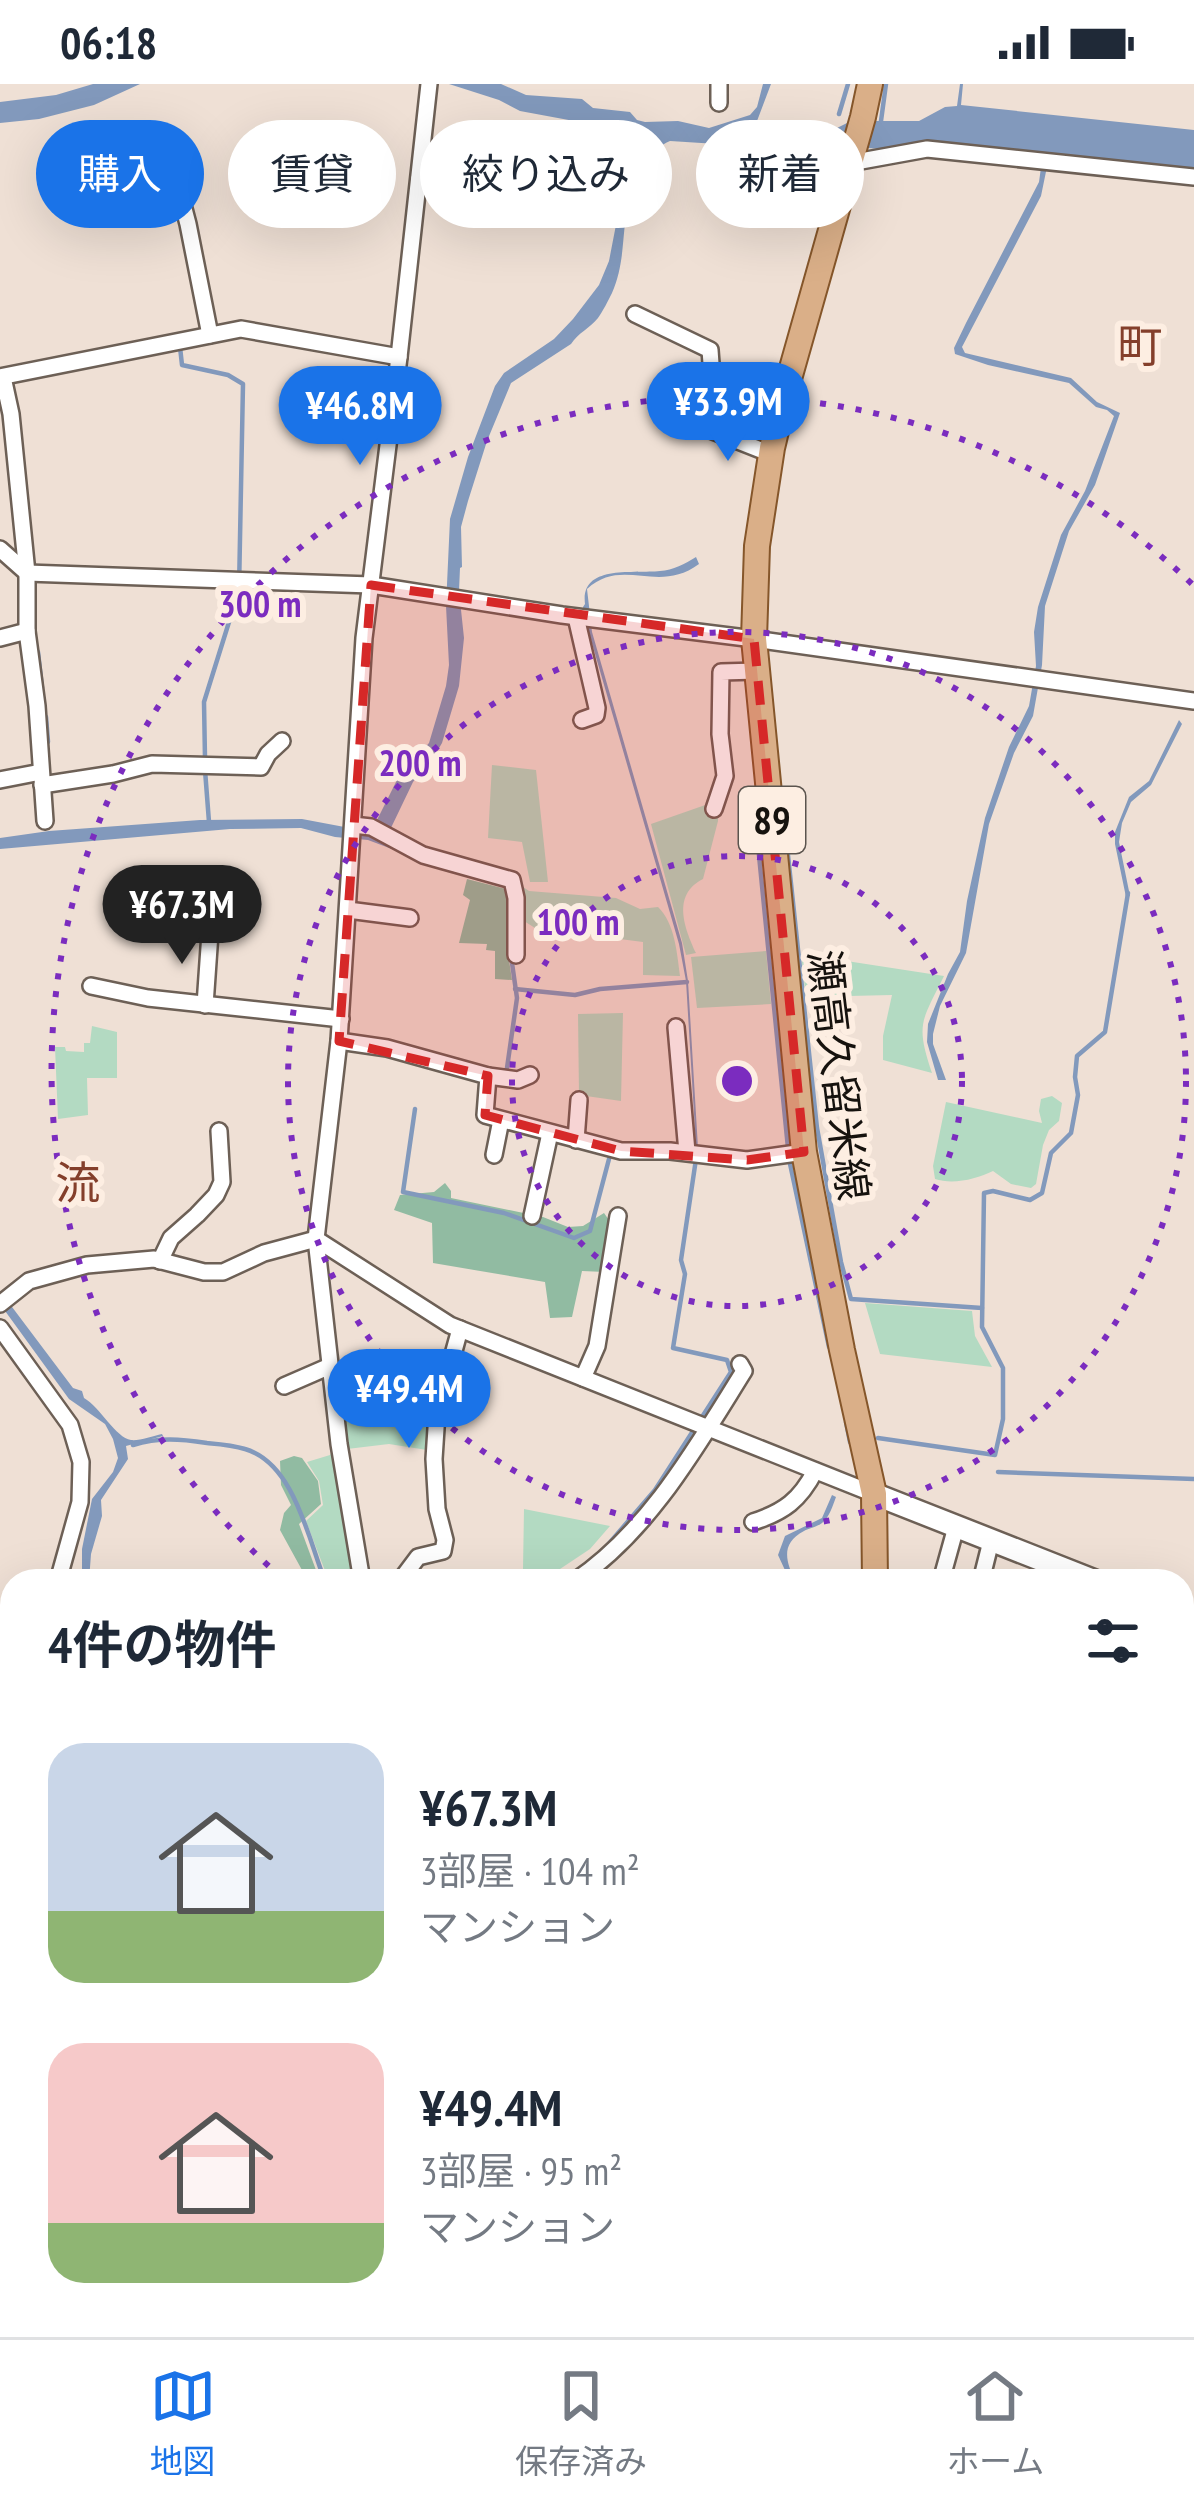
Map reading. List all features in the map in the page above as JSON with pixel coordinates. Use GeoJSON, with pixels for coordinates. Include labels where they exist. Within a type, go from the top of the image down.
{"type":"FeatureCollection","features":[{"type":"Feature","properties":{"kind":"main road","name":"瀬高久留米線"},"geometry":{"type":"LineString","coordinates":[[862,120],[869,84]]}},
{"type":"Feature","properties":{"kind":"main road","name":"瀬高久留米線"},"geometry":{"type":"LineString","coordinates":[[831,228],[771,454],[757,547],[754,639],[804,1152],[874,1494],[875,1569]]}},
{"type":"Feature","properties":{"kind":"street"},"geometry":{"type":"LineString","coordinates":[[360,1569],[339,1444],[316,1239],[341,1019],[364,638],[429,84]]}},
{"type":"Feature","properties":{"kind":"street"},"geometry":{"type":"LineString","coordinates":[[719,84],[719,103]]}},
{"type":"Feature","properties":{"kind":"street"},"geometry":{"type":"LineString","coordinates":[[864,156],[927,149],[1194,177]]}},
{"type":"Feature","properties":{"kind":"street"},"geometry":{"type":"LineString","coordinates":[[189,228],[210,335]]}},
{"type":"Feature","properties":{"kind":"street"},"geometry":{"type":"LineString","coordinates":[[635,314],[710,350],[712,377],[705,428],[771,454]]}},
{"type":"Feature","properties":{"kind":"street"},"geometry":{"type":"LineString","coordinates":[[45,821],[27,631],[27,573],[11,414],[2,377],[241,328],[399,357]]}},
{"type":"Feature","properties":{"kind":"street"},"geometry":{"type":"LineString","coordinates":[[0,549],[27,573],[371,585],[1194,700]]}},
{"type":"Feature","properties":{"kind":"street"},"geometry":{"type":"LineString","coordinates":[[576,617],[597,708],[596,715],[582,719]]}},
{"type":"Feature","properties":{"kind":"street"},"geometry":{"type":"LineString","coordinates":[[0,638],[27,631]]}},
{"type":"Feature","properties":{"kind":"street"},"geometry":{"type":"LineString","coordinates":[[714,809],[725,776],[721,672],[757,671]]}},
{"type":"Feature","properties":{"kind":"street"},"geometry":{"type":"LineString","coordinates":[[0,780],[113,774],[152,764],[261,767],[282,741]]}},
{"type":"Feature","properties":{"kind":"street"},"geometry":{"type":"LineString","coordinates":[[353,825],[371,827],[423,855],[512,880],[516,955]]}},
{"type":"Feature","properties":{"kind":"street"},"geometry":{"type":"LineString","coordinates":[[348,910],[410,918]]}},
{"type":"Feature","properties":{"kind":"street"},"geometry":{"type":"LineString","coordinates":[[206,1005],[210,933]]}},
{"type":"Feature","properties":{"kind":"street"},"geometry":{"type":"LineString","coordinates":[[91,986],[148,998],[341,1019]]}},
{"type":"Feature","properties":{"kind":"street"},"geometry":{"type":"LineString","coordinates":[[676,1027],[687,1152]]}},
{"type":"Feature","properties":{"kind":"street"},"geometry":{"type":"LineString","coordinates":[[339,1041],[387,1048],[488,1076],[518,1080],[530,1075]]}},
{"type":"Feature","properties":{"kind":"street"},"geometry":{"type":"LineString","coordinates":[[488,1076],[484,1115],[550,1133],[621,1150],[747,1160],[804,1152]]}},
{"type":"Feature","properties":{"kind":"street"},"geometry":{"type":"LineString","coordinates":[[576,1139],[580,1100]]}},
{"type":"Feature","properties":{"kind":"street"},"geometry":{"type":"LineString","coordinates":[[494,1155],[501,1120]]}},
{"type":"Feature","properties":{"kind":"street"},"geometry":{"type":"LineString","coordinates":[[160,1261],[171,1238],[216,1196],[222,1182],[219,1131]]}},
{"type":"Feature","properties":{"kind":"street"},"geometry":{"type":"LineString","coordinates":[[532,1216],[550,1133]]}},
{"type":"Feature","properties":{"kind":"street"},"geometry":{"type":"LineString","coordinates":[[584,1378],[597,1346],[618,1216]]}},
{"type":"Feature","properties":{"kind":"street"},"geometry":{"type":"LineString","coordinates":[[0,1304],[29,1280],[87,1265],[160,1261],[223,1272],[264,1253],[316,1239],[460,1328],[1064,1569]]}},
{"type":"Feature","properties":{"kind":"street"},"geometry":{"type":"LineString","coordinates":[[0,1328],[70,1425],[81,1462],[80,1502],[61,1569]]}},
{"type":"Feature","properties":{"kind":"street"},"geometry":{"type":"LineString","coordinates":[[409,1569],[418,1557],[443,1551],[434,1459],[437,1413],[460,1328]]}},
{"type":"Feature","properties":{"kind":"street"},"geometry":{"type":"LineString","coordinates":[[591,1569],[672,1485],[744,1371],[740,1364]]}},
{"type":"Feature","properties":{"kind":"street"},"geometry":{"type":"LineString","coordinates":[[284,1386],[330,1366]]}},
{"type":"Feature","properties":{"kind":"street"},"geometry":{"type":"LineString","coordinates":[[753,1522],[781,1513],[807,1487],[815,1471]]}},
{"type":"Feature","properties":{"kind":"street"},"geometry":{"type":"LineString","coordinates":[[944,1569],[956,1527]]}},
{"type":"Feature","properties":{"kind":"street"},"geometry":{"type":"LineString","coordinates":[[984,1569],[991,1541]]}},
{"type":"Feature","properties":{"kind":"highlighted area"},"geometry":{"type":"Polygon","coordinates":[[[371,585],[754,639],[804,1152],[747,1160],[621,1151],[485,1115],[488,1076],[339,1041],[371,585]]]}},
{"type":"Feature","properties":{"kind":"green space"},"geometry":{"type":"Polygon","coordinates":[[[492,765],[536,770],[548,882],[530,882],[522,842],[488,838],[492,765]]]}},
{"type":"Feature","properties":{"kind":"green space"},"geometry":{"type":"Polygon","coordinates":[[[711,803],[718,811],[718,821],[703,879],[684,903],[685,923],[696,953],[686,955],[651,824],[711,803]]]}},
{"type":"Feature","properties":{"kind":"green space"},"geometry":{"type":"Polygon","coordinates":[[[467,879],[506,889],[512,980],[495,979],[495,951],[486,950],[487,944],[459,943],[470,900],[463,895],[467,879]]]}},
{"type":"Feature","properties":{"kind":"green space"},"geometry":{"type":"Polygon","coordinates":[[[523,887],[616,898],[640,909],[658,907],[672,930],[680,976],[643,975],[643,942],[535,928],[524,921],[523,887]]]}},
{"type":"Feature","properties":{"kind":"green space"},"geometry":{"type":"Polygon","coordinates":[[[766,951],[771,1004],[697,1008],[691,957],[766,951]]]}},
{"type":"Feature","properties":{"kind":"green space"},"geometry":{"type":"Polygon","coordinates":[[[801,954],[944,976],[923,1023],[932,1073],[883,1060],[892,995],[806,997],[801,954]]]}},
{"type":"Feature","properties":{"kind":"green space"},"geometry":{"type":"Polygon","coordinates":[[[623,1013],[621,1101],[579,1095],[578,1014],[623,1013]]]}},
{"type":"Feature","properties":{"kind":"green space"},"geometry":{"type":"Polygon","coordinates":[[[92,1026],[117,1032],[117,1078],[87,1078],[88,1115],[58,1119],[55,1047],[84,1052],[92,1026]]]}},
{"type":"Feature","properties":{"kind":"green space"},"geometry":{"type":"Polygon","coordinates":[[[1052,1096],[1062,1103],[1059,1121],[1049,1130],[1031,1188],[1011,1184],[993,1171],[965,1180],[935,1179],[933,1166],[946,1102],[1042,1123],[1041,1099],[1052,1096]]]}},
{"type":"Feature","properties":{"kind":"green space"},"geometry":{"type":"Polygon","coordinates":[[[445,1183],[451,1198],[543,1217],[568,1227],[583,1226],[604,1213],[611,1223],[605,1272],[582,1271],[572,1317],[550,1318],[545,1282],[433,1263],[432,1223],[394,1210],[400,1195],[434,1192],[445,1183]]]}},
{"type":"Feature","properties":{"kind":"green space"},"geometry":{"type":"Polygon","coordinates":[[[865,1303],[972,1311],[975,1336],[992,1367],[880,1354],[865,1303]]]}},
{"type":"Feature","properties":{"kind":"green space"},"geometry":{"type":"Polygon","coordinates":[[[369,1378],[408,1381],[434,1404],[427,1450],[389,1444],[347,1449],[341,1400],[363,1403],[369,1378]]]}},
{"type":"Feature","properties":{"kind":"green space"},"geometry":{"type":"Polygon","coordinates":[[[334,1447],[356,1569],[324,1569],[306,1521],[323,1505],[319,1481],[307,1462],[330,1455],[334,1447]]]}},
{"type":"Feature","properties":{"kind":"green space"},"geometry":{"type":"Polygon","coordinates":[[[302,1458],[318,1481],[321,1504],[299,1524],[316,1569],[301,1569],[280,1530],[291,1505],[281,1485],[280,1461],[302,1458]]]}},
{"type":"Feature","properties":{"kind":"green space"},"geometry":{"type":"Polygon","coordinates":[[[524,1509],[610,1526],[590,1549],[560,1569],[523,1569],[524,1509]]]}},
{"type":"Feature","properties":{"kind":"water"},"geometry":{"type":"Polygon","coordinates":[[[93,84],[140,84],[94,105],[0,123],[0,102],[56,95],[93,84]]]}},
{"type":"Feature","properties":{"kind":"water"},"geometry":{"type":"Polygon","coordinates":[[[449,84],[501,84],[526,95],[582,99],[593,108],[630,112],[637,120],[569,120],[520,111],[449,84]]]}},
{"type":"Feature","properties":{"kind":"water"},"geometry":{"type":"Polygon","coordinates":[[[763,84],[771,84],[757,120],[734,120],[750,115],[763,84]]]}},
{"type":"Feature","properties":{"kind":"water"},"geometry":{"type":"Polygon","coordinates":[[[960,84],[961,105],[1194,130],[1194,173],[1049,157],[1041,196],[962,347],[965,353],[1071,378],[1097,402],[1120,413],[1095,485],[1069,531],[1045,606],[1033,716],[1014,753],[989,824],[966,953],[940,1006],[933,1044],[946,1080],[938,1080],[927,1042],[928,1024],[960,952],[985,818],[1009,747],[1029,706],[1038,607],[1061,535],[1085,491],[1114,416],[1069,383],[955,354],[966,323],[1039,182],[1043,153],[938,143],[864,148],[864,121],[919,121],[957,106],[960,84]]]}},
{"type":"Feature","properties":{"kind":"water"},"geometry":{"type":"Polygon","coordinates":[[[672,121],[696,125],[696,143],[672,141],[672,121]]]}},
{"type":"Feature","properties":{"kind":"water"},"geometry":{"type":"Polygon","coordinates":[[[615,228],[625,228],[619,270],[607,303],[571,344],[511,383],[468,501],[461,527],[459,591],[464,638],[459,686],[442,743],[413,782],[389,832],[437,866],[368,840],[301,828],[230,829],[0,849],[0,838],[200,820],[302,819],[371,832],[399,776],[429,743],[446,686],[450,519],[495,386],[504,373],[554,339],[573,319],[599,285],[615,228]]]}},
{"type":"Feature","properties":{"kind":"water"},"geometry":{"type":"Polygon","coordinates":[[[696,557],[699,564],[669,576],[614,576],[587,589],[591,582],[610,574],[665,570],[696,557]]]}},
{"type":"Feature","properties":{"kind":"water"},"geometry":{"type":"Polygon","coordinates":[[[587,589],[592,632],[682,943],[698,1148],[679,944],[586,631],[587,589]]]}},
{"type":"Feature","properties":{"kind":"water"},"geometry":{"type":"Polygon","coordinates":[[[1179,720],[1182,724],[1151,785],[1131,802],[1122,823],[1119,842],[1130,896],[1126,897],[1115,832],[1129,797],[1149,781],[1179,720]]]}},
{"type":"Feature","properties":{"kind":"water"},"geometry":{"type":"Polygon","coordinates":[[[0,1291],[73,1388],[82,1391],[120,1434],[131,1440],[163,1436],[126,1446],[128,1459],[101,1500],[90,1569],[82,1569],[82,1549],[92,1499],[118,1458],[113,1439],[105,1424],[69,1399],[0,1304],[0,1291]]]}},
{"type":"Feature","properties":{"kind":"water"},"geometry":{"type":"Polygon","coordinates":[[[832,1495],[836,1497],[824,1521],[791,1541],[791,1569],[784,1569],[778,1555],[785,1536],[822,1518],[832,1495]]]}},
{"type":"Feature","properties":{"kind":"waterway"},"geometry":{"type":"LineString","coordinates":[[839,114],[848,84]]}},
{"type":"Feature","properties":{"kind":"waterway"},"geometry":{"type":"LineString","coordinates":[[881,121],[886,84]]}},
{"type":"Feature","properties":{"kind":"waterway"},"geometry":{"type":"LineString","coordinates":[[180,347],[182,365],[228,375],[243,384],[239,590],[204,702],[205,759]]}},
{"type":"Feature","properties":{"kind":"waterway"},"geometry":{"type":"LineString","coordinates":[[38,652],[42,688]]}},
{"type":"Feature","properties":{"kind":"waterway"},"geometry":{"type":"LineString","coordinates":[[46,717],[48,742]]}},
{"type":"Feature","properties":{"kind":"waterway"},"geometry":{"type":"LineString","coordinates":[[205,770],[209,822]]}},
{"type":"Feature","properties":{"kind":"waterway"},"geometry":{"type":"LineString","coordinates":[[782,799],[817,1128],[851,1299],[982,1308]]}},
{"type":"Feature","properties":{"kind":"waterway"},"geometry":{"type":"LineString","coordinates":[[755,815],[788,1148]]}},
{"type":"Feature","properties":{"kind":"waterway"},"geometry":{"type":"LineString","coordinates":[[878,1438],[995,1455],[1003,1419],[1003,1368],[982,1327],[984,1193],[1030,1200],[1042,1193],[1051,1153],[1071,1133],[1078,1095],[1077,1056],[1105,1032],[1128,893]]}},
{"type":"Feature","properties":{"kind":"waterway"},"geometry":{"type":"LineString","coordinates":[[506,1075],[517,998],[511,956]]}},
{"type":"Feature","properties":{"kind":"waterway"},"geometry":{"type":"LineString","coordinates":[[515,989],[575,995],[687,982]]}},
{"type":"Feature","properties":{"kind":"waterway"},"geometry":{"type":"LineString","coordinates":[[415,1109],[403,1192],[504,1213],[574,1238],[590,1231],[609,1159]]}},
{"type":"Feature","properties":{"kind":"waterway"},"geometry":{"type":"LineString","coordinates":[[606,1547],[655,1490],[731,1372],[727,1360],[673,1348],[696,1159]]}},
{"type":"Feature","properties":{"kind":"waterway"},"geometry":{"type":"LineString","coordinates":[[789,1159],[829,1347]]}},
{"type":"Feature","properties":{"kind":"waterway"},"geometry":{"type":"LineString","coordinates":[[846,1422],[850,1442]]}},
{"type":"Feature","properties":{"kind":"waterway"},"geometry":{"type":"LineString","coordinates":[[133,1445],[188,1440],[245,1449],[262,1457],[276,1469],[297,1504],[321,1569]]}},
{"type":"Feature","properties":{"kind":"waterway"},"geometry":{"type":"LineString","coordinates":[[998,1472],[1194,1479]]}},
{"type":"Feature","properties":{"kind":"district","name":"町"},"geometry":{"type":"Point","coordinates":[1140,346]}},
{"type":"Feature","properties":{"kind":"district","name":"流"},"geometry":{"type":"Point","coordinates":[78,1183]}}]}
